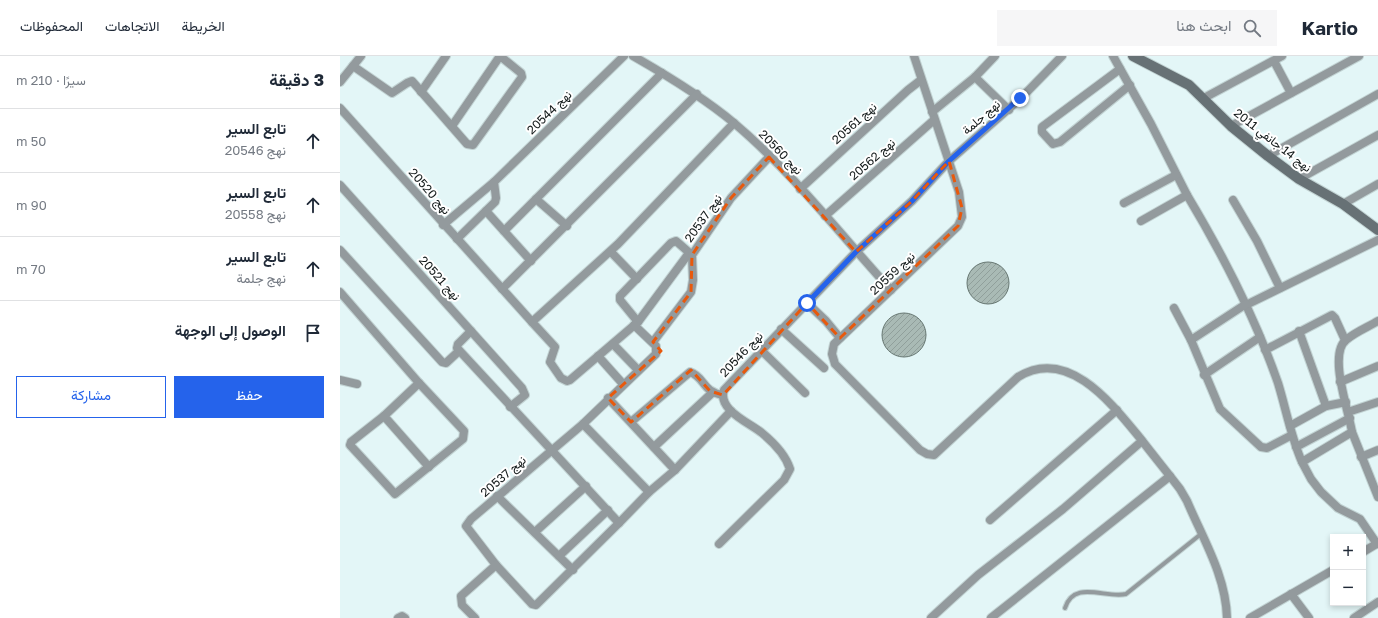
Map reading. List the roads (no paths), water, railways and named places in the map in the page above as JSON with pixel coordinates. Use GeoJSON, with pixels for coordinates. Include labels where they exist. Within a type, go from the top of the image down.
{"type":"FeatureCollection","features":[{"type":"Feature","properties":{"kind":"street"},"geometry":{"type":"LineString","coordinates":[[340,82],[361,56]]}},
{"type":"Feature","properties":{"kind":"street"},"geometry":{"type":"LineString","coordinates":[[421,92],[446,56]]}},
{"type":"Feature","properties":{"kind":"street"},"geometry":{"type":"LineString","coordinates":[[353,66],[390,93],[396,92],[412,81],[467,144],[473,145],[521,79],[521,73],[500,56],[452,126]]}},
{"type":"Feature","properties":{"kind":"street","name":"نهج 20544"},"geometry":{"type":"LineString","coordinates":[[443,225],[494,184],[624,56]]}},
{"type":"Feature","properties":{"kind":"street","name":"نهج 20560"},"geometry":{"type":"LineString","coordinates":[[633,56],[697,94],[734,123],[802,187],[856,252],[891,290]]}},
{"type":"Feature","properties":{"kind":"street","name":"نهج 20562"},"geometry":{"type":"LineString","coordinates":[[825,216],[996,56]]}},
{"type":"Feature","properties":{"kind":"street","name":"نهج جلمة"},"geometry":{"type":"LineString","coordinates":[[856,252],[912,201],[949,161],[1008,110],[1062,56]]}},
{"type":"Feature","properties":{"kind":"street"},"geometry":{"type":"LineString","coordinates":[[1113,56],[1186,195],[1216,243],[1246,305],[1278,383],[1292,435],[1302,462],[1311,479],[1321,492],[1338,508],[1360,519],[1377,544],[1366,550]]}},
{"type":"Feature","properties":{"kind":"street","name":"نهج 14 جانفي 2011"},"geometry":{"type":"LineString","coordinates":[[1133,56],[1183,81],[1204,98],[1231,126],[1268,156],[1299,179],[1343,204],[1378,230]]}},
{"type":"Feature","properties":{"kind":"street"},"geometry":{"type":"LineString","coordinates":[[1204,98],[1282,56]]}},
{"type":"Feature","properties":{"kind":"street"},"geometry":{"type":"LineString","coordinates":[[1231,126],[1359,56]]}},
{"type":"Feature","properties":{"kind":"street"},"geometry":{"type":"LineString","coordinates":[[917,58],[921,80],[949,161]]}},
{"type":"Feature","properties":{"kind":"street"},"geometry":{"type":"LineString","coordinates":[[1274,61],[1291,93]]}},
{"type":"Feature","properties":{"kind":"street"},"geometry":{"type":"LineString","coordinates":[[1120,69],[1042,127],[1042,132],[1053,144],[1060,142],[1130,86]]}},
{"type":"Feature","properties":{"kind":"street"},"geometry":{"type":"LineString","coordinates":[[504,231],[662,73]]}},
{"type":"Feature","properties":{"kind":"street"},"geometry":{"type":"LineString","coordinates":[[975,77],[1008,110]]}},
{"type":"Feature","properties":{"kind":"street","name":"نهج 20561"},"geometry":{"type":"LineString","coordinates":[[802,187],[908,90],[921,80]]}},
{"type":"Feature","properties":{"kind":"street"},"geometry":{"type":"LineString","coordinates":[[502,289],[567,226],[697,94]]}},
{"type":"Feature","properties":{"kind":"street"},"geometry":{"type":"LineString","coordinates":[[1268,156],[1378,94]]}},
{"type":"Feature","properties":{"kind":"street","name":"نهج 20520"},"geometry":{"type":"LineString","coordinates":[[340,108],[443,225],[555,348],[550,362],[563,379],[570,380],[598,356]]}},
{"type":"Feature","properties":{"kind":"street"},"geometry":{"type":"LineString","coordinates":[[532,322],[610,252],[734,123]]}},
{"type":"Feature","properties":{"kind":"street"},"geometry":{"type":"LineString","coordinates":[[1299,179],[1378,135]]}},
{"type":"Feature","properties":{"kind":"street","name":"نهج 20537"},"geometry":{"type":"LineString","coordinates":[[496,564],[467,530],[466,523],[583,424],[656,354],[657,348],[653,342],[690,292],[693,280],[691,254],[732,198],[769,157]]}},
{"type":"Feature","properties":{"kind":"street","name":"نهج 20559"},"geometry":{"type":"LineString","coordinates":[[837,341],[958,226],[962,217],[959,192],[949,161]]}},
{"type":"Feature","properties":{"kind":"street"},"geometry":{"type":"LineString","coordinates":[[1124,203],[1176,175]]}},
{"type":"Feature","properties":{"kind":"street"},"geometry":{"type":"LineString","coordinates":[[457,239],[496,200],[494,184]]}},
{"type":"Feature","properties":{"kind":"street"},"geometry":{"type":"LineString","coordinates":[[1343,204],[1378,184]]}},
{"type":"Feature","properties":{"kind":"street","name":"نهج 20521"},"geometry":{"type":"LineString","coordinates":[[340,185],[522,388],[525,395],[510,407]]}},
{"type":"Feature","properties":{"kind":"street"},"geometry":{"type":"LineString","coordinates":[[1142,221],[1186,195]]}},
{"type":"Feature","properties":{"kind":"street"},"geometry":{"type":"LineString","coordinates":[[536,199],[567,226]]}},
{"type":"Feature","properties":{"kind":"street"},"geometry":{"type":"LineString","coordinates":[[1233,200],[1257,241],[1280,288]]}},
{"type":"Feature","properties":{"kind":"street"},"geometry":{"type":"LineString","coordinates":[[486,211],[531,261]]}},
{"type":"Feature","properties":{"kind":"street"},"geometry":{"type":"LineString","coordinates":[[1191,340],[1246,305],[1378,240]]}},
{"type":"Feature","properties":{"kind":"street"},"geometry":{"type":"LineString","coordinates":[[623,384],[598,356],[636,324],[691,254],[676,241],[672,242],[619,297],[636,324],[653,342]]}},
{"type":"Feature","properties":{"kind":"street"},"geometry":{"type":"LineString","coordinates":[[340,250],[442,362],[446,363],[459,351]]}},
{"type":"Feature","properties":{"kind":"street"},"geometry":{"type":"LineString","coordinates":[[610,252],[637,279]]}},
{"type":"Feature","properties":{"kind":"street","name":"نهج 20546"},"geometry":{"type":"LineString","coordinates":[[719,544],[784,480],[790,469],[788,462],[768,438],[731,411],[722,395],[724,390],[856,252]]}},
{"type":"Feature","properties":{"kind":"street"},"geometry":{"type":"LineString","coordinates":[[340,292],[419,383],[465,433],[463,439],[395,494],[351,447],[350,442],[384,416],[419,383]]}},
{"type":"Feature","properties":{"kind":"street"},"geometry":{"type":"LineString","coordinates":[[807,303],[826,321],[837,341],[832,354],[835,364],[920,450],[927,454],[934,455],[940,450],[1025,372],[1055,369],[1078,377],[1093,386],[1117,410],[1170,476],[1187,500],[1222,582],[1227,603],[1227,618]]}},
{"type":"Feature","properties":{"kind":"street"},"geometry":{"type":"LineString","coordinates":[[1174,308],[1191,340],[1204,375],[1222,412],[1258,446],[1267,448],[1292,435]]}},
{"type":"Feature","properties":{"kind":"street"},"geometry":{"type":"LineString","coordinates":[[1265,350],[1332,315],[1336,318],[1345,340],[1339,358],[1340,382],[1352,432],[1378,497]]}},
{"type":"Feature","properties":{"kind":"street"},"geometry":{"type":"LineString","coordinates":[[1345,340],[1378,321]]}},
{"type":"Feature","properties":{"kind":"street"},"geometry":{"type":"LineString","coordinates":[[781,329],[824,368]]}},
{"type":"Feature","properties":{"kind":"street"},"geometry":{"type":"LineString","coordinates":[[471,331],[457,346],[459,351],[619,523]]}},
{"type":"Feature","properties":{"kind":"street"},"geometry":{"type":"LineString","coordinates":[[1299,331],[1326,406]]}},
{"type":"Feature","properties":{"kind":"street"},"geometry":{"type":"LineString","coordinates":[[1204,375],[1260,337]]}},
{"type":"Feature","properties":{"kind":"street"},"geometry":{"type":"LineString","coordinates":[[613,344],[638,370]]}},
{"type":"Feature","properties":{"kind":"street"},"geometry":{"type":"LineString","coordinates":[[761,350],[805,393]]}},
{"type":"Feature","properties":{"kind":"street"},"geometry":{"type":"LineString","coordinates":[[1340,382],[1378,366]]}},
{"type":"Feature","properties":{"kind":"street"},"geometry":{"type":"LineString","coordinates":[[631,422],[690,372],[695,375],[712,393],[722,395]]}},
{"type":"Feature","properties":{"kind":"street"},"geometry":{"type":"LineString","coordinates":[[340,380],[357,384]]}},
{"type":"Feature","properties":{"kind":"street"},"geometry":{"type":"LineString","coordinates":[[654,447],[712,393]]}},
{"type":"Feature","properties":{"kind":"street"},"geometry":{"type":"LineString","coordinates":[[606,401],[631,422],[675,470]]}},
{"type":"Feature","properties":{"kind":"street"},"geometry":{"type":"LineString","coordinates":[[1290,426],[1326,406],[1346,402]]}},
{"type":"Feature","properties":{"kind":"street"},"geometry":{"type":"LineString","coordinates":[[1296,447],[1349,415],[1378,402]]}},
{"type":"Feature","properties":{"kind":"street"},"geometry":{"type":"LineString","coordinates":[[990,520],[1117,410]]}},
{"type":"Feature","properties":{"kind":"street"},"geometry":{"type":"LineString","coordinates":[[474,618],[462,605],[461,596],[496,564],[534,604],[538,604],[649,492],[675,470],[731,411]]}},
{"type":"Feature","properties":{"kind":"street"},"geometry":{"type":"LineString","coordinates":[[384,416],[429,467]]}},
{"type":"Feature","properties":{"kind":"street"},"geometry":{"type":"LineString","coordinates":[[583,424],[649,492]]}},
{"type":"Feature","properties":{"kind":"street"},"geometry":{"type":"LineString","coordinates":[[1302,462],[1352,432]]}},
{"type":"Feature","properties":{"kind":"street"},"geometry":{"type":"LineString","coordinates":[[931,618],[978,575],[1063,509],[1142,441]]}},
{"type":"Feature","properties":{"kind":"street"},"geometry":{"type":"LineString","coordinates":[[1361,456],[1378,450]]}},
{"type":"Feature","properties":{"kind":"street"},"geometry":{"type":"LineString","coordinates":[[991,618],[1170,476]]}},
{"type":"Feature","properties":{"kind":"street"},"geometry":{"type":"LineString","coordinates":[[535,532],[586,486]]}},
{"type":"Feature","properties":{"kind":"street"},"geometry":{"type":"LineString","coordinates":[[497,496],[573,570]]}},
{"type":"Feature","properties":{"kind":"street"},"geometry":{"type":"LineString","coordinates":[[559,556],[608,510]]}},
{"type":"Feature","properties":{"kind":"street"},"geometry":{"type":"LineString","coordinates":[[1250,618],[1330,572]]}},
{"type":"Feature","properties":{"kind":"street"},"geometry":{"type":"LineString","coordinates":[[1291,594],[1309,618]]}},
{"type":"Feature","properties":{"kind":"street"},"geometry":{"type":"LineString","coordinates":[[1354,618],[1378,602]]}},
{"type":"Feature","properties":{"kind":"street"},"geometry":{"type":"LineString","coordinates":[[398,618],[402,616],[405,618]]}},
{"type":"Feature","properties":{"kind":"lane"},"geometry":{"type":"LineString","coordinates":[[1065,608],[1067,601],[1079,592],[1095,592],[1114,596],[1126,594],[1201,534]]}}]}
